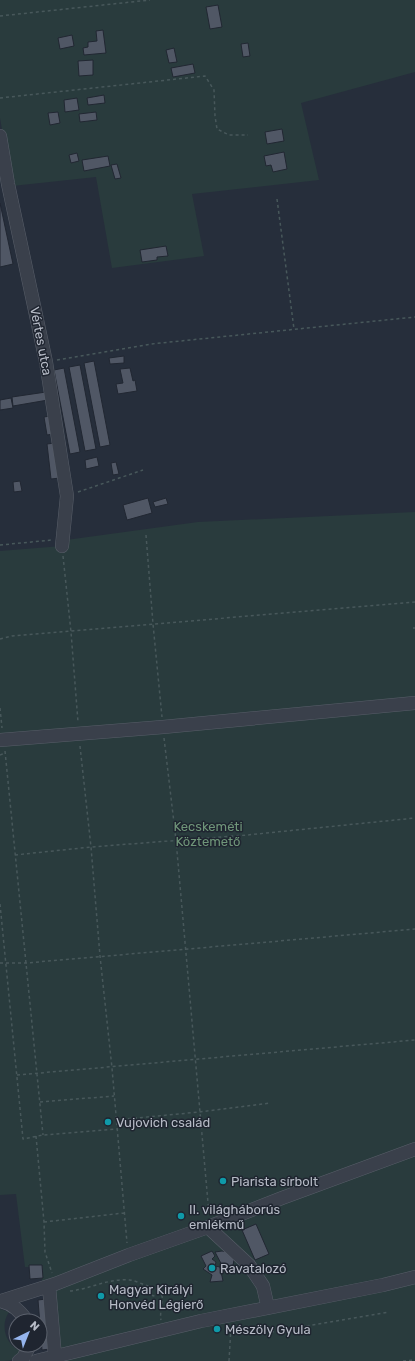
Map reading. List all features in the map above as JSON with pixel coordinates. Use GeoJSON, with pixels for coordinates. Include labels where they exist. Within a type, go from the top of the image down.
{"type":"FeatureCollection","features":[{"type":"Feature","properties":{"kind":"street","name":"Vértes utca"},"geometry":{"type":"LineString","coordinates":[[0,136],[8,184],[46,362],[67,496],[62,546]]}},
{"type":"Feature","properties":{"kind":"street"},"geometry":{"type":"LineString","coordinates":[[1,740],[415,704]]}},
{"type":"Feature","properties":{"kind":"street"},"geometry":{"type":"LineString","coordinates":[[0,1301],[49,1286],[415,1149]]}},
{"type":"Feature","properties":{"kind":"street"},"geometry":{"type":"LineString","coordinates":[[209,1227],[249,1264],[263,1286],[268,1308]]}},
{"type":"Feature","properties":{"kind":"street"},"geometry":{"type":"LineString","coordinates":[[36,1361],[232,1315],[383,1285],[415,1277]]}},
{"type":"Feature","properties":{"kind":"street"},"geometry":{"type":"LineString","coordinates":[[49,1286],[52,1357]]}},
{"type":"Feature","properties":{"kind":"street"},"geometry":{"type":"LineString","coordinates":[[0,1301],[13,1306],[21,1313]]}},
{"type":"Feature","properties":{"kind":"street"},"geometry":{"type":"LineString","coordinates":[[19,1361],[26,1353]]}},
{"type":"Feature","properties":{"kind":"path"},"geometry":{"type":"LineString","coordinates":[[0,16],[150,0]]}},
{"type":"Feature","properties":{"kind":"path"},"geometry":{"type":"LineString","coordinates":[[0,98],[205,76],[214,90],[215,116],[218,129],[229,135],[248,135]]}},
{"type":"Feature","properties":{"kind":"path"},"geometry":{"type":"LineString","coordinates":[[277,199],[294,329]]}},
{"type":"Feature","properties":{"kind":"path"},"geometry":{"type":"LineString","coordinates":[[46,362],[151,344],[415,317]]}},
{"type":"Feature","properties":{"kind":"path"},"geometry":{"type":"LineString","coordinates":[[67,496],[143,470]]}},
{"type":"Feature","properties":{"kind":"path"},"geometry":{"type":"LineString","coordinates":[[146,535],[152,624],[176,840],[209,1227]]}},
{"type":"Feature","properties":{"kind":"path"},"geometry":{"type":"LineString","coordinates":[[0,545],[54,540],[62,546],[71,632],[78,733],[91,847],[129,1255]]}},
{"type":"Feature","properties":{"kind":"path"},"geometry":{"type":"LineString","coordinates":[[0,639],[12,636],[415,602]]}},
{"type":"Feature","properties":{"kind":"path"},"geometry":{"type":"LineString","coordinates":[[0,708],[1,740],[5,753],[43,1135]]}},
{"type":"Feature","properties":{"kind":"path"},"geometry":{"type":"LineString","coordinates":[[0,755],[5,753]]}},
{"type":"Feature","properties":{"kind":"path"},"geometry":{"type":"LineString","coordinates":[[15,855],[91,847],[247,835],[415,818]]}},
{"type":"Feature","properties":{"kind":"path"},"geometry":{"type":"LineString","coordinates":[[0,904],[18,1075],[23,1139],[43,1135],[117,1129]]}},
{"type":"Feature","properties":{"kind":"path"},"geometry":{"type":"LineString","coordinates":[[0,963],[26,963],[185,950],[415,929]]}},
{"type":"Feature","properties":{"kind":"path"},"geometry":{"type":"LineString","coordinates":[[18,1075],[112,1068],[415,1040]]}},
{"type":"Feature","properties":{"kind":"path"},"geometry":{"type":"LineString","coordinates":[[40,1102],[114,1096]]}},
{"type":"Feature","properties":{"kind":"path"},"geometry":{"type":"LineString","coordinates":[[116,1120],[270,1104]]}},
{"type":"Feature","properties":{"kind":"path"},"geometry":{"type":"LineString","coordinates":[[36,1136],[49,1286]]}},
{"type":"Feature","properties":{"kind":"path"},"geometry":{"type":"LineString","coordinates":[[44,1222],[124,1213]]}},
{"type":"Feature","properties":{"kind":"path"},"geometry":{"type":"LineString","coordinates":[[68,1291],[80,1290],[114,1280],[130,1280],[148,1286],[153,1296],[161,1293],[163,1298],[160,1312],[161,1331]]}},
{"type":"Feature","properties":{"kind":"path"},"geometry":{"type":"LineString","coordinates":[[271,1332],[389,1312]]}},
{"type":"Feature","properties":{"kind":"path"},"geometry":{"type":"LineString","coordinates":[[228,1361],[232,1315]]}},
{"type":"Feature","properties":{"kind":"path"},"geometry":{"type":"LineString","coordinates":[[403,1361],[415,1360]]}},
{"type":"Feature","properties":{"kind":"green space"},"geometry":{"type":"Polygon","coordinates":[[[0,0],[415,0],[415,72],[301,103],[319,180],[192,194],[204,256],[112,268],[96,177],[12,186],[0,118],[0,0]]]}},
{"type":"Feature","properties":{"kind":"green space","name":"Kecskeméti Köztemető"},"geometry":{"type":"Polygon","coordinates":[[[415,512],[415,1361],[49,1361],[48,1313],[45,1313],[42,1279],[30,1279],[29,1267],[25,1267],[16,1194],[0,1195],[0,551],[62,546],[66,540],[198,522],[415,512]]]}},
{"type":"Feature","properties":{"kind":"green space"},"geometry":{"type":"Polygon","coordinates":[[[0,1309],[9,1312],[5,1323],[8,1339],[8,1353],[18,1353],[13,1359],[0,1361],[0,1309]]]}},
{"type":"Feature","properties":{"kind":"building"},"geometry":{"type":"Polygon","coordinates":[[[218,5],[222,27],[210,29],[206,7],[218,5]]]}},
{"type":"Feature","properties":{"kind":"building"},"geometry":{"type":"Polygon","coordinates":[[[103,30],[106,53],[84,55],[83,48],[88,47],[88,42],[97,41],[96,31],[103,30]]]}},
{"type":"Feature","properties":{"kind":"building"},"geometry":{"type":"Polygon","coordinates":[[[72,35],[74,46],[60,49],[58,38],[72,35]]]}},
{"type":"Feature","properties":{"kind":"building"},"geometry":{"type":"Polygon","coordinates":[[[248,43],[250,56],[243,57],[241,44],[248,43]]]}},
{"type":"Feature","properties":{"kind":"building"},"geometry":{"type":"Polygon","coordinates":[[[174,48],[177,62],[169,63],[166,50],[174,48]]]}},
{"type":"Feature","properties":{"kind":"building"},"geometry":{"type":"Polygon","coordinates":[[[93,60],[93,75],[79,76],[78,61],[93,60]]]}},
{"type":"Feature","properties":{"kind":"building"},"geometry":{"type":"Polygon","coordinates":[[[193,64],[195,73],[173,77],[171,68],[193,64]]]}},
{"type":"Feature","properties":{"kind":"building"},"geometry":{"type":"Polygon","coordinates":[[[104,95],[105,103],[88,105],[87,98],[104,95]]]}},
{"type":"Feature","properties":{"kind":"building"},"geometry":{"type":"Polygon","coordinates":[[[77,98],[79,110],[65,112],[64,100],[77,98]]]}},
{"type":"Feature","properties":{"kind":"building"},"geometry":{"type":"Polygon","coordinates":[[[58,112],[60,123],[50,125],[48,113],[58,112]]]}},
{"type":"Feature","properties":{"kind":"building"},"geometry":{"type":"Polygon","coordinates":[[[96,112],[97,120],[80,122],[79,114],[96,112]]]}},
{"type":"Feature","properties":{"kind":"building"},"geometry":{"type":"Polygon","coordinates":[[[282,129],[284,141],[267,144],[265,132],[282,129]]]}},
{"type":"Feature","properties":{"kind":"building"},"geometry":{"type":"Polygon","coordinates":[[[284,152],[287,169],[273,172],[271,165],[266,166],[264,156],[284,152]]]}},
{"type":"Feature","properties":{"kind":"building"},"geometry":{"type":"Polygon","coordinates":[[[77,153],[79,161],[71,163],[69,155],[77,153]]]}},
{"type":"Feature","properties":{"kind":"building"},"geometry":{"type":"Polygon","coordinates":[[[108,156],[110,166],[84,171],[82,160],[108,156]]]}},
{"type":"Feature","properties":{"kind":"building"},"geometry":{"type":"Polygon","coordinates":[[[117,164],[121,178],[115,179],[111,165],[117,164]]]}},
{"type":"Feature","properties":{"kind":"building"},"geometry":{"type":"Polygon","coordinates":[[[0,203],[13,264],[0,267],[0,203]]]}},
{"type":"Feature","properties":{"kind":"building"},"geometry":{"type":"Polygon","coordinates":[[[166,246],[168,256],[157,257],[157,260],[142,262],[140,250],[166,246]]]}},
{"type":"Feature","properties":{"kind":"building"},"geometry":{"type":"Polygon","coordinates":[[[124,356],[124,363],[110,364],[109,358],[124,356]]]}},
{"type":"Feature","properties":{"kind":"building"},"geometry":{"type":"Polygon","coordinates":[[[94,361],[110,445],[100,447],[84,363],[94,361]]]}},
{"type":"Feature","properties":{"kind":"building"},"geometry":{"type":"Polygon","coordinates":[[[80,365],[96,449],[85,451],[69,367],[80,365]]]}},
{"type":"Feature","properties":{"kind":"building"},"geometry":{"type":"Polygon","coordinates":[[[64,368],[80,452],[70,454],[54,370],[64,368]]]}},
{"type":"Feature","properties":{"kind":"building"},"geometry":{"type":"Polygon","coordinates":[[[130,368],[133,381],[135,380],[137,391],[118,394],[116,384],[123,383],[120,369],[130,368]]]}},
{"type":"Feature","properties":{"kind":"building"},"geometry":{"type":"Polygon","coordinates":[[[46,392],[48,400],[13,406],[12,397],[46,392]]]}},
{"type":"Feature","properties":{"kind":"building"},"geometry":{"type":"Polygon","coordinates":[[[11,398],[13,408],[0,410],[0,400],[11,398]]]}},
{"type":"Feature","properties":{"kind":"building"},"geometry":{"type":"Polygon","coordinates":[[[50,416],[53,434],[47,435],[44,417],[50,416]]]}},
{"type":"Feature","properties":{"kind":"building"},"geometry":{"type":"Polygon","coordinates":[[[55,443],[60,478],[51,479],[47,444],[55,443]]]}},
{"type":"Feature","properties":{"kind":"building"},"geometry":{"type":"Polygon","coordinates":[[[97,457],[99,466],[86,469],[85,460],[97,457]]]}},
{"type":"Feature","properties":{"kind":"building"},"geometry":{"type":"Polygon","coordinates":[[[116,462],[119,474],[113,475],[111,463],[116,462]]]}},
{"type":"Feature","properties":{"kind":"building"},"geometry":{"type":"Polygon","coordinates":[[[20,481],[22,491],[14,492],[13,482],[20,481]]]}},
{"type":"Feature","properties":{"kind":"building"},"geometry":{"type":"Polygon","coordinates":[[[148,498],[152,513],[127,520],[123,505],[148,498]]]}},
{"type":"Feature","properties":{"kind":"building"},"geometry":{"type":"Polygon","coordinates":[[[166,498],[168,504],[155,507],[153,502],[166,498]]]}},
{"type":"Feature","properties":{"kind":"building"},"geometry":{"type":"Polygon","coordinates":[[[256,1224],[269,1254],[255,1260],[242,1230],[256,1224]]]}},
{"type":"Feature","properties":{"kind":"building","name":"Ravatalozó"},"geometry":{"type":"Polygon","coordinates":[[[212,1251],[215,1256],[212,1259],[216,1262],[215,1266],[220,1267],[223,1281],[210,1282],[212,1275],[203,1269],[206,1266],[201,1256],[212,1251]]]}},
{"type":"Feature","properties":{"kind":"building"},"geometry":{"type":"Polygon","coordinates":[[[215,1252],[229,1252],[234,1260],[233,1265],[226,1273],[215,1252]]]}},
{"type":"Feature","properties":{"kind":"building"},"geometry":{"type":"Polygon","coordinates":[[[29,1265],[42,1265],[43,1278],[30,1279],[29,1265]]]}},
{"type":"Feature","properties":{"kind":"building"},"geometry":{"type":"Polygon","coordinates":[[[46,1299],[47,1313],[39,1313],[38,1300],[46,1299]]]}},
{"type":"Feature","properties":{"kind":"building"},"geometry":{"type":"Polygon","coordinates":[[[48,1324],[50,1349],[48,1349],[48,1324]]]}},
{"type":"Feature","properties":{"kind":"place","name":"Vujovich család"},"geometry":{"type":"Point","coordinates":[108,1122]}},
{"type":"Feature","properties":{"kind":"place","name":"Piarista sírbolt"},"geometry":{"type":"Point","coordinates":[223,1181]}},
{"type":"Feature","properties":{"kind":"place","name":"II. világháborús emlékmű"},"geometry":{"type":"Point","coordinates":[181,1216]}},
{"type":"Feature","properties":{"kind":"place","name":"Ravatalozó"},"geometry":{"type":"Point","coordinates":[212,1268]}},
{"type":"Feature","properties":{"kind":"place","name":"Magyar Királyi Honvéd Légierő"},"geometry":{"type":"Point","coordinates":[101,1296]}},
{"type":"Feature","properties":{"kind":"place","name":"Mészöly Gyula"},"geometry":{"type":"Point","coordinates":[217,1329]}}]}
